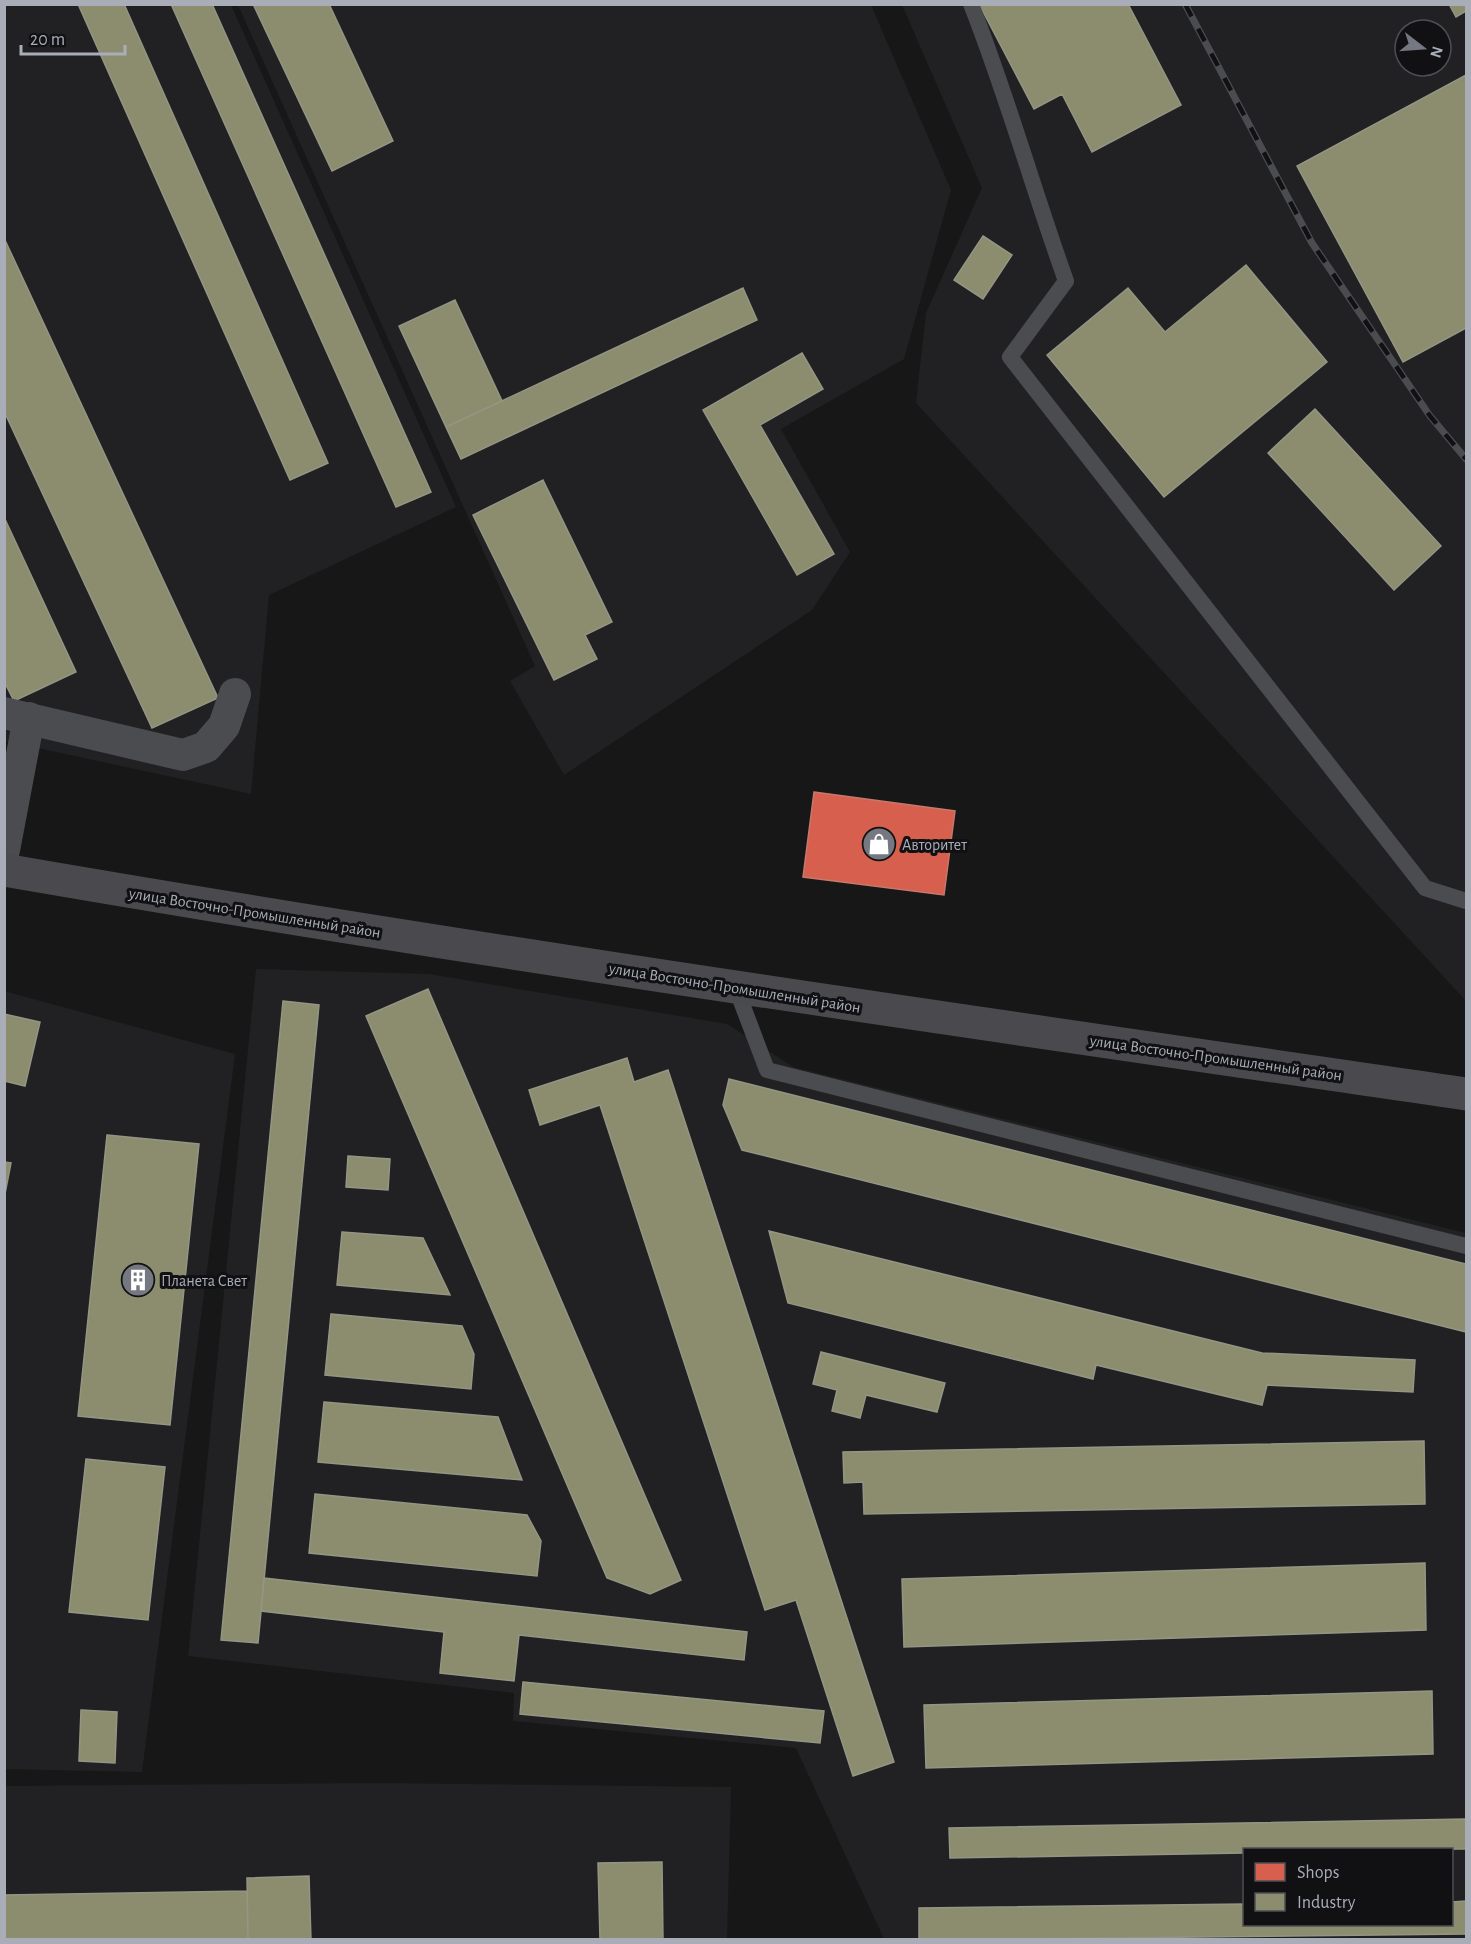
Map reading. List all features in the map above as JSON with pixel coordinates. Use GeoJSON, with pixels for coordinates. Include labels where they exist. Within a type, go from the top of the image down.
{"type":"FeatureCollection","features":[{"type":"Feature","properties":{"kind":"street"},"geometry":{"type":"LineString","coordinates":[[4,850],[17,716],[183,755],[206,747],[224,726],[235,694]]}},
{"type":"Feature","properties":{"kind":"street","name":"улица Восточно-Промышленный район"},"geometry":{"type":"LineString","coordinates":[[4,870],[277,917],[736,988],[1467,1094]]}},
{"type":"Feature","properties":{"kind":"lane"},"geometry":{"type":"LineString","coordinates":[[971,4],[1000,77],[1038,203],[1066,281],[1010,357],[1425,888],[1467,901]]}},
{"type":"Feature","properties":{"kind":"lane"},"geometry":{"type":"LineString","coordinates":[[736,988],[767,1070],[1467,1246]]}},
{"type":"Feature","properties":{"kind":"shaded area"},"geometry":{"type":"Polygon","coordinates":[[[5,5],[231,5],[456,507],[269,595],[251,794],[5,741],[5,5]]]}},
{"type":"Feature","properties":{"kind":"shaded area"},"geometry":{"type":"Polygon","coordinates":[[[238,5],[871,5],[951,190],[904,359],[781,429],[850,552],[812,610],[564,775],[510,681],[535,666],[238,5]]]}},
{"type":"Feature","properties":{"kind":"shaded area"},"geometry":{"type":"Polygon","coordinates":[[[902,5],[1466,5],[1466,1001],[916,403],[926,313],[982,188],[902,5]]]}},
{"type":"Feature","properties":{"kind":"shaded area"},"geometry":{"type":"Polygon","coordinates":[[[256,969],[429,974],[727,1024],[793,1067],[1466,1233],[1466,1939],[884,1939],[796,1748],[513,1721],[514,1693],[188,1656],[256,969]]]}},
{"type":"Feature","properties":{"kind":"shaded area"},"geometry":{"type":"Polygon","coordinates":[[[4,991],[235,1054],[142,1772],[5,1769],[4,991]]]}},
{"type":"Feature","properties":{"kind":"shaded area"},"geometry":{"type":"Polygon","coordinates":[[[374,1783],[731,1787],[727,1939],[5,1939],[4,1786],[374,1783]]]}},
{"type":"Feature","properties":{"kind":"building: Shops","name":"Авторитет"},"geometry":{"type":"Polygon","coordinates":[[[814,792],[955,811],[944,895],[803,877],[814,792]]]}},
{"type":"Feature","properties":{"kind":"building: Industry"},"geometry":{"type":"Polygon","coordinates":[[[78,4],[124,4],[328,463],[290,480],[78,4]]]}},
{"type":"Feature","properties":{"kind":"building: Industry"},"geometry":{"type":"Polygon","coordinates":[[[171,4],[212,4],[431,492],[396,507],[171,4]]]}},
{"type":"Feature","properties":{"kind":"building: Industry"},"geometry":{"type":"Polygon","coordinates":[[[253,4],[329,4],[393,141],[332,171],[253,4]]]}},
{"type":"Feature","properties":{"kind":"building: Industry"},"geometry":{"type":"Polygon","coordinates":[[[979,4],[1128,4],[1181,105],[1092,152],[1062,94],[1034,109],[979,4]]]}},
{"type":"Feature","properties":{"kind":"building: Industry"},"geometry":{"type":"Polygon","coordinates":[[[1449,4],[1466,4],[1466,11],[1456,17],[1449,4]]]}},
{"type":"Feature","properties":{"kind":"building: Industry"},"geometry":{"type":"Polygon","coordinates":[[[1466,75],[1466,328],[1403,362],[1297,166],[1466,75]]]}},
{"type":"Feature","properties":{"kind":"building: Industry"},"geometry":{"type":"Polygon","coordinates":[[[983,236],[1012,255],[983,299],[954,280],[983,236]]]}},
{"type":"Feature","properties":{"kind":"building: Industry"},"geometry":{"type":"Polygon","coordinates":[[[4,238],[218,698],[152,728],[4,411],[4,238]]]}},
{"type":"Feature","properties":{"kind":"building: Industry"},"geometry":{"type":"Polygon","coordinates":[[[1246,265],[1327,362],[1164,497],[1047,355],[1128,288],[1165,332],[1246,265]]]}},
{"type":"Feature","properties":{"kind":"building: Industry"},"geometry":{"type":"Polygon","coordinates":[[[743,288],[757,320],[461,459],[446,427],[743,288]]]}},
{"type":"Feature","properties":{"kind":"building: Industry"},"geometry":{"type":"Polygon","coordinates":[[[455,300],[502,401],[446,427],[399,326],[455,300]]]}},
{"type":"Feature","properties":{"kind":"building: Industry"},"geometry":{"type":"Polygon","coordinates":[[[802,353],[823,389],[760,425],[834,554],[797,575],[703,410],[802,353]]]}},
{"type":"Feature","properties":{"kind":"building: Industry"},"geometry":{"type":"Polygon","coordinates":[[[1315,409],[1441,546],[1394,590],[1268,453],[1315,409]]]}},
{"type":"Feature","properties":{"kind":"building: Industry"},"geometry":{"type":"Polygon","coordinates":[[[543,480],[612,622],[585,635],[597,659],[554,680],[473,515],[543,480]]]}},
{"type":"Feature","properties":{"kind":"building: Industry"},"geometry":{"type":"Polygon","coordinates":[[[4,517],[76,672],[14,701],[4,681],[4,517]]]}},
{"type":"Feature","properties":{"kind":"building: Industry"},"geometry":{"type":"Polygon","coordinates":[[[428,989],[681,1580],[650,1594],[607,1578],[366,1016],[428,989]]]}},
{"type":"Feature","properties":{"kind":"building: Industry"},"geometry":{"type":"Polygon","coordinates":[[[283,1001],[319,1005],[258,1643],[221,1640],[283,1001]]]}},
{"type":"Feature","properties":{"kind":"building: Industry"},"geometry":{"type":"Polygon","coordinates":[[[4,1014],[40,1022],[25,1086],[4,1081],[4,1014]]]}},
{"type":"Feature","properties":{"kind":"building: Industry"},"geometry":{"type":"Polygon","coordinates":[[[627,1058],[634,1082],[668,1070],[894,1762],[853,1776],[796,1600],[765,1610],[600,1105],[540,1125],[529,1090],[627,1058]]]}},
{"type":"Feature","properties":{"kind":"building: Industry"},"geometry":{"type":"Polygon","coordinates":[[[729,1079],[1466,1264],[1466,1332],[742,1150],[723,1105],[729,1079]]]}},
{"type":"Feature","properties":{"kind":"building: Industry","name":"Планета Свет"},"geometry":{"type":"Polygon","coordinates":[[[107,1135],[199,1144],[170,1425],[78,1416],[107,1135]]]}},
{"type":"Feature","properties":{"kind":"building: Industry"},"geometry":{"type":"Polygon","coordinates":[[[348,1156],[390,1159],[388,1190],[346,1187],[348,1156]]]}},
{"type":"Feature","properties":{"kind":"building: Industry"},"geometry":{"type":"Polygon","coordinates":[[[4,1162],[11,1163],[4,1199],[4,1162]]]}},
{"type":"Feature","properties":{"kind":"building: Industry"},"geometry":{"type":"Polygon","coordinates":[[[769,1231],[1262,1353],[1415,1360],[1413,1392],[1267,1385],[1262,1405],[1096,1365],[1093,1379],[788,1303],[769,1231]]]}},
{"type":"Feature","properties":{"kind":"building: Industry"},"geometry":{"type":"Polygon","coordinates":[[[342,1232],[423,1238],[450,1295],[337,1285],[342,1232]]]}},
{"type":"Feature","properties":{"kind":"building: Industry"},"geometry":{"type":"Polygon","coordinates":[[[331,1314],[462,1326],[474,1354],[471,1389],[325,1375],[331,1314]]]}},
{"type":"Feature","properties":{"kind":"building: Industry"},"geometry":{"type":"Polygon","coordinates":[[[821,1352],[945,1383],[937,1412],[866,1395],[860,1418],[832,1411],[837,1390],[813,1384],[821,1352]]]}},
{"type":"Feature","properties":{"kind":"building: Industry"},"geometry":{"type":"Polygon","coordinates":[[[324,1402],[498,1417],[522,1480],[318,1462],[324,1402]]]}},
{"type":"Feature","properties":{"kind":"building: Industry"},"geometry":{"type":"Polygon","coordinates":[[[1424,1441],[1425,1504],[864,1514],[863,1482],[844,1483],[843,1452],[1424,1441]]]}},
{"type":"Feature","properties":{"kind":"building: Industry"},"geometry":{"type":"Polygon","coordinates":[[[86,1459],[165,1467],[148,1620],[69,1612],[86,1459]]]}},
{"type":"Feature","properties":{"kind":"building: Industry"},"geometry":{"type":"Polygon","coordinates":[[[315,1494],[527,1515],[541,1541],[537,1576],[309,1553],[315,1494]]]}},
{"type":"Feature","properties":{"kind":"building: Industry"},"geometry":{"type":"Polygon","coordinates":[[[1425,1563],[1426,1630],[904,1647],[902,1579],[1425,1563]]]}},
{"type":"Feature","properties":{"kind":"building: Industry"},"geometry":{"type":"Polygon","coordinates":[[[264,1578],[747,1632],[744,1660],[519,1635],[514,1681],[440,1673],[444,1632],[261,1611],[264,1578]]]}},
{"type":"Feature","properties":{"kind":"building: Industry"},"geometry":{"type":"Polygon","coordinates":[[[523,1682],[824,1711],[820,1743],[520,1714],[523,1682]]]}},
{"type":"Feature","properties":{"kind":"building: Industry"},"geometry":{"type":"Polygon","coordinates":[[[1432,1691],[1433,1754],[926,1768],[924,1705],[1432,1691]]]}},
{"type":"Feature","properties":{"kind":"building: Industry"},"geometry":{"type":"Polygon","coordinates":[[[81,1710],[117,1712],[115,1763],[79,1761],[81,1710]]]}},
{"type":"Feature","properties":{"kind":"building: Industry"},"geometry":{"type":"Polygon","coordinates":[[[1466,1819],[1466,1849],[1243,1848],[1243,1853],[950,1858],[949,1828],[1466,1819]]]}},
{"type":"Feature","properties":{"kind":"building: Industry"},"geometry":{"type":"Polygon","coordinates":[[[662,1862],[663,1940],[600,1940],[598,1863],[662,1862]]]}},
{"type":"Feature","properties":{"kind":"building: Industry"},"geometry":{"type":"Polygon","coordinates":[[[309,1876],[311,1940],[248,1940],[247,1878],[309,1876]]]}},
{"type":"Feature","properties":{"kind":"building: Industry"},"geometry":{"type":"Polygon","coordinates":[[[247,1891],[248,1940],[4,1940],[4,1895],[247,1891]]]}},
{"type":"Feature","properties":{"kind":"building: Industry"},"geometry":{"type":"Polygon","coordinates":[[[1466,1901],[1466,1934],[919,1940],[919,1908],[1243,1904],[1243,1926],[1453,1926],[1453,1902],[1466,1901]]]}},
{"type":"Feature","properties":{"kind":"railway"},"geometry":{"type":"LineString","coordinates":[[1185,4],[1312,243],[1430,416],[1466,459]]}},
{"type":"Feature","properties":{"kind":"place","name":"Авторитет"},"geometry":{"type":"Point","coordinates":[879,844]}},
{"type":"Feature","properties":{"kind":"place","name":"Планета Свет"},"geometry":{"type":"Point","coordinates":[138,1280]}}]}
